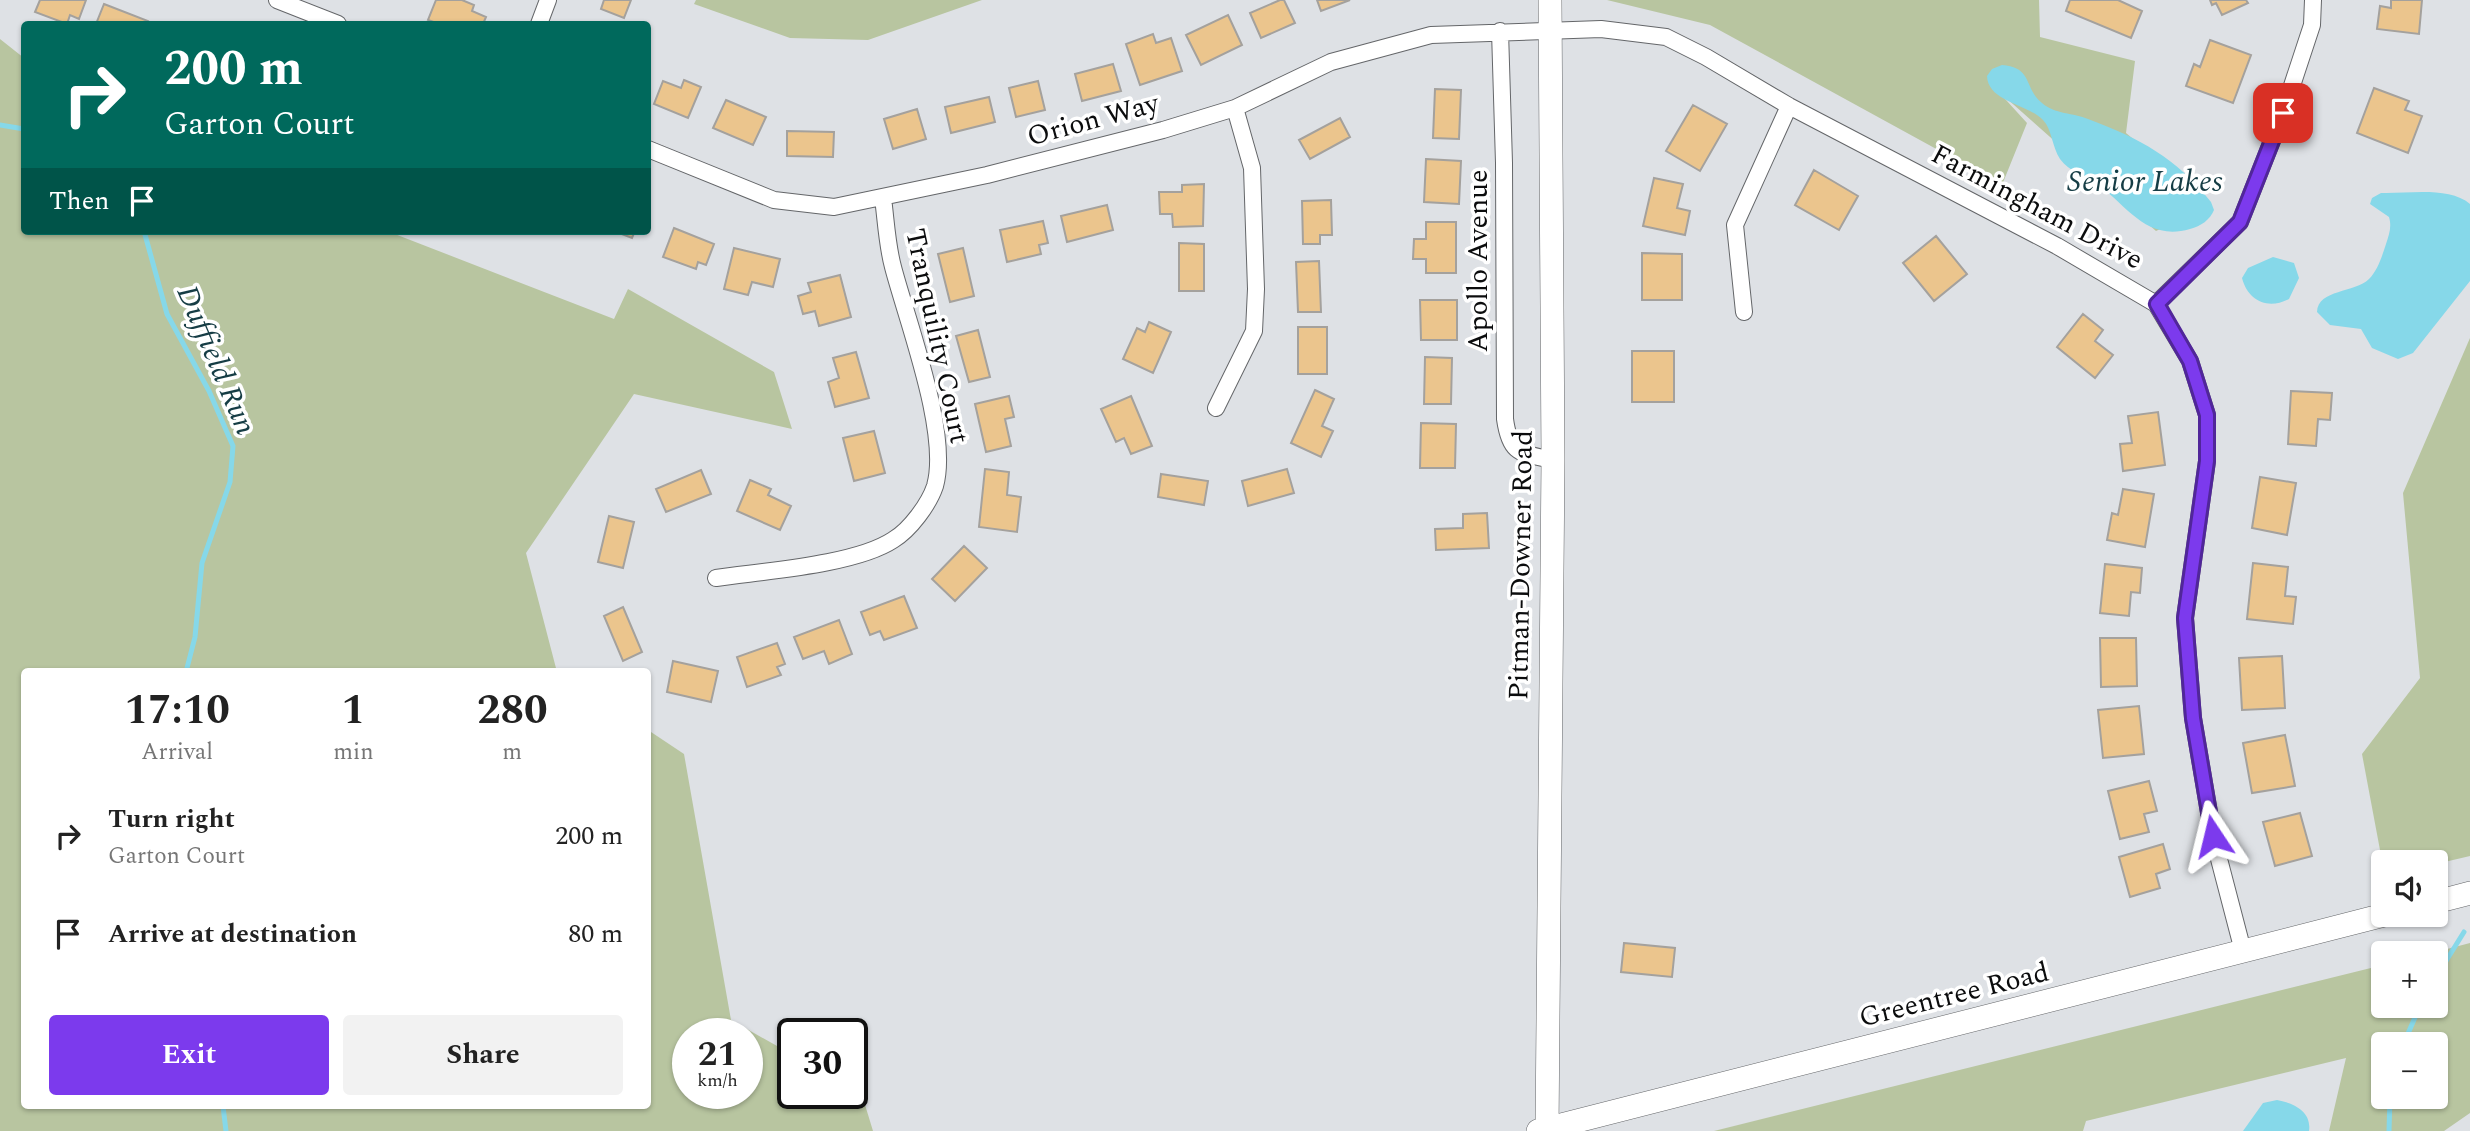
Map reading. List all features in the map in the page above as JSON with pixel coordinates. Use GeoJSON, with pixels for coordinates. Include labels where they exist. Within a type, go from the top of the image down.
{"type":"FeatureCollection","features":[{"type":"Feature","properties":{"kind":"street"},"geometry":{"type":"LineString","coordinates":[[277,0],[330,21]]}},
{"type":"Feature","properties":{"kind":"street"},"geometry":{"type":"LineString","coordinates":[[540,21],[548,0]]}},
{"type":"Feature","properties":{"kind":"street","name":"Pitman-Downer Road"},"geometry":{"type":"LineString","coordinates":[[1544,1130],[1553,460],[1550,0]]}},
{"type":"Feature","properties":{"kind":"street"},"geometry":{"type":"LineString","coordinates":[[2157,304],[2240,222],[2283,113],[2312,25],[2314,0]]}},
{"type":"Feature","properties":{"kind":"street","name":"Orion Way"},"geometry":{"type":"LineString","coordinates":[[651,150],[774,200],[834,207],[987,175],[1235,108],[1331,62],[1432,34],[1550,29]]}},
{"type":"Feature","properties":{"kind":"street","name":"Farmingham Drive"},"geometry":{"type":"LineString","coordinates":[[1550,29],[1601,29],[1666,37],[1789,106],[2057,246],[2157,304],[2190,361],[2207,415],[2207,461],[2185,618],[2193,718],[2213,836],[2243,951]]}},
{"type":"Feature","properties":{"kind":"street","name":"Apollo Avenue"},"geometry":{"type":"LineString","coordinates":[[1500,31],[1504,163],[1505,419],[1508,440],[1517,452],[1553,460]]}},
{"type":"Feature","properties":{"kind":"street"},"geometry":{"type":"LineString","coordinates":[[1744,312],[1735,225],[1789,106]]}},
{"type":"Feature","properties":{"kind":"street"},"geometry":{"type":"LineString","coordinates":[[1216,408],[1254,331],[1256,289],[1252,168],[1235,108]]}},
{"type":"Feature","properties":{"kind":"street","name":"Tranquility Court"},"geometry":{"type":"LineString","coordinates":[[716,578],[854,556],[894,540],[918,515],[935,486],[938,457],[934,428],[892,263],[883,198]]}},
{"type":"Feature","properties":{"kind":"street"},"geometry":{"type":"LineString","coordinates":[[2448,899],[2470,893]]}},
{"type":"Feature","properties":{"kind":"street","name":"Greentree Road"},"geometry":{"type":"LineString","coordinates":[[1544,1130],[2371,918]]}},
{"type":"Feature","properties":{"kind":"green space"},"geometry":{"type":"Polygon","coordinates":[[[696,0],[982,0],[868,40],[790,38],[694,4],[696,0]]]}},
{"type":"Feature","properties":{"kind":"green space"},"geometry":{"type":"Polygon","coordinates":[[[1607,0],[2039,0],[2040,37],[2135,61],[2126,133],[2212,205],[2156,231],[1996,89],[2027,123],[2002,185],[1710,25],[1607,0]]]}},
{"type":"Feature","properties":{"kind":"green space"},"geometry":{"type":"Polygon","coordinates":[[[0,39],[21,56],[21,235],[397,235],[614,319],[628,289],[774,372],[792,429],[634,394],[526,553],[556,668],[21,668],[21,1109],[651,1109],[651,732],[684,754],[731,1018],[672,1018],[672,1109],[763,1109],[763,1038],[777,1046],[777,1109],[866,1109],[873,1131],[0,1131],[0,39]]]}},
{"type":"Feature","properties":{"kind":"green space"},"geometry":{"type":"Polygon","coordinates":[[[2470,338],[2470,856],[2448,861],[2448,850],[2380,850],[2362,754],[2420,678],[2403,493],[2470,338]]]}},
{"type":"Feature","properties":{"kind":"green space"},"geometry":{"type":"Polygon","coordinates":[[[2470,943],[2470,1113],[2444,1131],[2329,1131],[2346,1058],[2086,1121],[2083,1131],[1714,1131],[2371,968],[2371,1018],[2448,1018],[2448,949],[2470,943]]]}},
{"type":"Feature","properties":{"kind":"water","name":"Senior Lakes"},"geometry":{"type":"Polygon","coordinates":[[[2002,65],[2024,74],[2036,97],[2047,107],[2125,134],[2170,161],[2198,186],[2211,202],[2214,210],[2210,217],[2198,226],[2175,232],[2149,226],[2138,219],[2095,182],[2072,170],[2060,159],[2043,120],[1994,92],[1987,76],[1992,69],[2002,65]]]}},
{"type":"Feature","properties":{"kind":"water"},"geometry":{"type":"Polygon","coordinates":[[[2381,193],[2439,193],[2461,198],[2470,204],[2470,281],[2413,353],[2398,359],[2372,348],[2361,329],[2330,325],[2317,312],[2324,299],[2363,283],[2377,267],[2390,228],[2389,217],[2370,204],[2372,198],[2381,193]]]}},
{"type":"Feature","properties":{"kind":"water"},"geometry":{"type":"Polygon","coordinates":[[[2273,257],[2294,263],[2299,278],[2289,299],[2274,304],[2254,298],[2242,278],[2248,268],[2273,257]]]}},
{"type":"Feature","properties":{"kind":"water"},"geometry":{"type":"Polygon","coordinates":[[[2277,1100],[2300,1109],[2308,1118],[2309,1131],[2243,1131],[2263,1103],[2277,1100]]]}},
{"type":"Feature","properties":{"kind":"building"},"geometry":{"type":"Polygon","coordinates":[[[40,0],[86,0],[79,19],[70,15],[68,21],[59,21],[35,12],[40,0]]]}},
{"type":"Feature","properties":{"kind":"building"},"geometry":{"type":"Polygon","coordinates":[[[436,0],[462,0],[474,5],[472,11],[486,17],[484,21],[428,20],[436,0]]]}},
{"type":"Feature","properties":{"kind":"building"},"geometry":{"type":"Polygon","coordinates":[[[604,0],[631,0],[624,18],[601,9],[604,0]]]}},
{"type":"Feature","properties":{"kind":"building"},"geometry":{"type":"Polygon","coordinates":[[[1284,0],[1295,23],[1261,38],[1250,13],[1284,0]]]}},
{"type":"Feature","properties":{"kind":"building"},"geometry":{"type":"Polygon","coordinates":[[[1317,0],[1350,0],[1321,11],[1317,0]]]}},
{"type":"Feature","properties":{"kind":"building"},"geometry":{"type":"Polygon","coordinates":[[[2070,0],[2118,0],[2142,11],[2131,38],[2066,11],[2070,0]]]}},
{"type":"Feature","properties":{"kind":"building"},"geometry":{"type":"Polygon","coordinates":[[[2210,0],[2246,0],[2248,3],[2222,15],[2216,3],[2212,5],[2210,0]]]}},
{"type":"Feature","properties":{"kind":"building"},"geometry":{"type":"Polygon","coordinates":[[[2391,0],[2422,0],[2419,34],[2377,29],[2380,6],[2391,8],[2391,0]]]}},
{"type":"Feature","properties":{"kind":"building"},"geometry":{"type":"Polygon","coordinates":[[[104,4],[148,21],[97,21],[104,4]]]}},
{"type":"Feature","properties":{"kind":"building"},"geometry":{"type":"Polygon","coordinates":[[[1228,15],[1242,45],[1201,65],[1186,35],[1228,15]]]}},
{"type":"Feature","properties":{"kind":"building"},"geometry":{"type":"Polygon","coordinates":[[[1153,34],[1156,43],[1171,38],[1182,71],[1140,85],[1126,44],[1153,34]]]}},
{"type":"Feature","properties":{"kind":"building"},"geometry":{"type":"Polygon","coordinates":[[[2210,40],[2251,55],[2233,103],[2186,86],[2194,64],[2200,67],[2210,40]]]}},
{"type":"Feature","properties":{"kind":"building"},"geometry":{"type":"Polygon","coordinates":[[[1113,64],[1121,91],[1082,101],[1075,74],[1113,64]]]}},
{"type":"Feature","properties":{"kind":"building"},"geometry":{"type":"Polygon","coordinates":[[[684,80],[701,87],[688,118],[654,104],[663,81],[681,88],[684,80]]]}},
{"type":"Feature","properties":{"kind":"building"},"geometry":{"type":"Polygon","coordinates":[[[1038,81],[1045,110],[1016,117],[1009,88],[1038,81]]]}},
{"type":"Feature","properties":{"kind":"building"},"geometry":{"type":"Polygon","coordinates":[[[2374,88],[2409,101],[2405,110],[2422,116],[2408,153],[2357,133],[2374,88]]]}},
{"type":"Feature","properties":{"kind":"building"},"geometry":{"type":"Polygon","coordinates":[[[1435,89],[1461,90],[1459,139],[1433,138],[1435,89]]]}},
{"type":"Feature","properties":{"kind":"building"},"geometry":{"type":"Polygon","coordinates":[[[989,97],[995,122],[951,133],[945,107],[989,97]]]}},
{"type":"Feature","properties":{"kind":"building"},"geometry":{"type":"Polygon","coordinates":[[[726,100],[766,117],[753,145],[713,128],[726,100]]]}},
{"type":"Feature","properties":{"kind":"building"},"geometry":{"type":"Polygon","coordinates":[[[1693,105],[1727,124],[1700,171],[1666,151],[1693,105]]]}},
{"type":"Feature","properties":{"kind":"building"},"geometry":{"type":"Polygon","coordinates":[[[917,109],[926,139],[893,149],[884,119],[917,109]]]}},
{"type":"Feature","properties":{"kind":"building"},"geometry":{"type":"Polygon","coordinates":[[[1340,118],[1350,137],[1310,159],[1299,140],[1340,118]]]}},
{"type":"Feature","properties":{"kind":"building"},"geometry":{"type":"Polygon","coordinates":[[[787,131],[834,132],[833,157],[787,156],[787,131]]]}},
{"type":"Feature","properties":{"kind":"building"},"geometry":{"type":"Polygon","coordinates":[[[1426,159],[1461,161],[1459,204],[1424,202],[1426,159]]]}},
{"type":"Feature","properties":{"kind":"building"},"geometry":{"type":"Polygon","coordinates":[[[1814,170],[1858,196],[1839,230],[1795,205],[1814,170]]]}},
{"type":"Feature","properties":{"kind":"building"},"geometry":{"type":"Polygon","coordinates":[[[1654,178],[1683,184],[1677,208],[1690,211],[1685,235],[1643,226],[1654,178]]]}},
{"type":"Feature","properties":{"kind":"building"},"geometry":{"type":"Polygon","coordinates":[[[1204,184],[1203,226],[1173,227],[1172,214],[1160,214],[1159,192],[1182,192],[1182,185],[1204,184]]]}},
{"type":"Feature","properties":{"kind":"building"},"geometry":{"type":"Polygon","coordinates":[[[1331,200],[1332,235],[1320,235],[1320,244],[1303,244],[1302,201],[1331,200]]]}},
{"type":"Feature","properties":{"kind":"building"},"geometry":{"type":"Polygon","coordinates":[[[1107,205],[1113,230],[1067,242],[1061,216],[1107,205]]]}},
{"type":"Feature","properties":{"kind":"building"},"geometry":{"type":"Polygon","coordinates":[[[1043,221],[1048,243],[1039,245],[1041,254],[1007,262],[1000,230],[1043,221]]]}},
{"type":"Feature","properties":{"kind":"building"},"geometry":{"type":"Polygon","coordinates":[[[1426,222],[1456,222],[1456,273],[1426,273],[1426,259],[1413,259],[1414,239],[1426,239],[1426,222]]]}},
{"type":"Feature","properties":{"kind":"building"},"geometry":{"type":"Polygon","coordinates":[[[674,228],[714,244],[706,265],[698,262],[696,269],[663,257],[674,228]]]}},
{"type":"Feature","properties":{"kind":"building"},"geometry":{"type":"Polygon","coordinates":[[[1936,236],[1967,274],[1934,301],[1903,263],[1936,236]]]}},
{"type":"Feature","properties":{"kind":"building"},"geometry":{"type":"Polygon","coordinates":[[[1179,243],[1204,244],[1204,291],[1179,291],[1179,243]]]}},
{"type":"Feature","properties":{"kind":"building"},"geometry":{"type":"Polygon","coordinates":[[[734,248],[780,259],[773,287],[752,282],[748,295],[724,289],[734,248]]]}},
{"type":"Feature","properties":{"kind":"building"},"geometry":{"type":"Polygon","coordinates":[[[963,248],[974,296],[950,302],[938,254],[963,248]]]}},
{"type":"Feature","properties":{"kind":"building"},"geometry":{"type":"Polygon","coordinates":[[[1642,253],[1682,254],[1682,300],[1642,300],[1642,253]]]}},
{"type":"Feature","properties":{"kind":"building"},"geometry":{"type":"Polygon","coordinates":[[[1319,261],[1321,312],[1298,312],[1296,262],[1319,261]]]}},
{"type":"Feature","properties":{"kind":"building"},"geometry":{"type":"Polygon","coordinates":[[[840,275],[851,317],[819,326],[815,311],[803,314],[798,296],[811,292],[808,283],[840,275]]]}},
{"type":"Feature","properties":{"kind":"building"},"geometry":{"type":"Polygon","coordinates":[[[1420,300],[1457,300],[1457,340],[1421,340],[1420,300]]]}},
{"type":"Feature","properties":{"kind":"building"},"geometry":{"type":"Polygon","coordinates":[[[2083,314],[2103,330],[2095,341],[2113,355],[2095,378],[2057,347],[2083,314]]]}},
{"type":"Feature","properties":{"kind":"building"},"geometry":{"type":"Polygon","coordinates":[[[1149,322],[1171,332],[1153,373],[1123,359],[1137,328],[1145,332],[1149,322]]]}},
{"type":"Feature","properties":{"kind":"building"},"geometry":{"type":"Polygon","coordinates":[[[1298,327],[1327,327],[1327,374],[1298,374],[1298,327]]]}},
{"type":"Feature","properties":{"kind":"building"},"geometry":{"type":"Polygon","coordinates":[[[978,330],[990,377],[969,382],[956,336],[978,330]]]}},
{"type":"Feature","properties":{"kind":"building"},"geometry":{"type":"Polygon","coordinates":[[[1632,351],[1674,351],[1674,402],[1632,402],[1632,351]]]}},
{"type":"Feature","properties":{"kind":"building"},"geometry":{"type":"Polygon","coordinates":[[[856,352],[869,398],[835,407],[828,382],[839,378],[833,358],[856,352]]]}},
{"type":"Feature","properties":{"kind":"building"},"geometry":{"type":"Polygon","coordinates":[[[1425,357],[1452,358],[1451,404],[1424,404],[1425,357]]]}},
{"type":"Feature","properties":{"kind":"building"},"geometry":{"type":"Polygon","coordinates":[[[1315,390],[1334,399],[1322,426],[1333,431],[1321,457],[1291,443],[1315,390]]]}},
{"type":"Feature","properties":{"kind":"building"},"geometry":{"type":"Polygon","coordinates":[[[2291,391],[2332,393],[2330,420],[2318,419],[2316,446],[2288,444],[2291,391]]]}},
{"type":"Feature","properties":{"kind":"building"},"geometry":{"type":"Polygon","coordinates":[[[1009,396],[1014,417],[1005,419],[1011,446],[986,452],[975,404],[1009,396]]]}},
{"type":"Feature","properties":{"kind":"building"},"geometry":{"type":"Polygon","coordinates":[[[1131,396],[1152,446],[1131,454],[1124,438],[1116,442],[1101,409],[1131,396]]]}},
{"type":"Feature","properties":{"kind":"building"},"geometry":{"type":"Polygon","coordinates":[[[2158,412],[2165,465],[2123,471],[2120,444],[2132,443],[2128,416],[2158,412]]]}},
{"type":"Feature","properties":{"kind":"building"},"geometry":{"type":"Polygon","coordinates":[[[1421,423],[1456,424],[1455,468],[1420,468],[1421,423]]]}},
{"type":"Feature","properties":{"kind":"building"},"geometry":{"type":"Polygon","coordinates":[[[874,431],[885,473],[854,481],[843,438],[874,431]]]}},
{"type":"Feature","properties":{"kind":"building"},"geometry":{"type":"Polygon","coordinates":[[[985,469],[1009,472],[1007,495],[1021,497],[1017,532],[979,527],[985,469]]]}},
{"type":"Feature","properties":{"kind":"building"},"geometry":{"type":"Polygon","coordinates":[[[1287,469],[1294,493],[1248,506],[1242,481],[1287,469]]]}},
{"type":"Feature","properties":{"kind":"building"},"geometry":{"type":"Polygon","coordinates":[[[701,470],[711,494],[666,512],[656,489],[701,470]]]}},
{"type":"Feature","properties":{"kind":"building"},"geometry":{"type":"Polygon","coordinates":[[[1161,474],[1208,481],[1204,505],[1158,497],[1161,474]]]}},
{"type":"Feature","properties":{"kind":"building"},"geometry":{"type":"Polygon","coordinates":[[[2260,477],[2296,483],[2287,535],[2252,528],[2260,477]]]}},
{"type":"Feature","properties":{"kind":"building"},"geometry":{"type":"Polygon","coordinates":[[[750,480],[771,489],[768,495],[791,506],[780,530],[737,511],[750,480]]]}},
{"type":"Feature","properties":{"kind":"building"},"geometry":{"type":"Polygon","coordinates":[[[2123,489],[2154,494],[2145,547],[2107,540],[2112,513],[2118,515],[2123,489]]]}},
{"type":"Feature","properties":{"kind":"building"},"geometry":{"type":"Polygon","coordinates":[[[1487,513],[1489,548],[1436,550],[1435,529],[1463,528],[1463,514],[1487,513]]]}},
{"type":"Feature","properties":{"kind":"building"},"geometry":{"type":"Polygon","coordinates":[[[609,516],[634,522],[623,568],[598,562],[609,516]]]}},
{"type":"Feature","properties":{"kind":"building"},"geometry":{"type":"Polygon","coordinates":[[[964,546],[987,568],[955,601],[932,579],[964,546]]]}},
{"type":"Feature","properties":{"kind":"building"},"geometry":{"type":"Polygon","coordinates":[[[2253,563],[2288,567],[2285,596],[2296,597],[2293,624],[2247,619],[2253,563]]]}},
{"type":"Feature","properties":{"kind":"building"},"geometry":{"type":"Polygon","coordinates":[[[2105,564],[2142,568],[2140,593],[2131,592],[2129,616],[2100,613],[2105,564]]]}},
{"type":"Feature","properties":{"kind":"building"},"geometry":{"type":"Polygon","coordinates":[[[904,596],[917,628],[884,640],[880,631],[870,635],[861,612],[904,596]]]}},
{"type":"Feature","properties":{"kind":"building"},"geometry":{"type":"Polygon","coordinates":[[[623,607],[642,652],[623,661],[604,616],[623,607]]]}},
{"type":"Feature","properties":{"kind":"building"},"geometry":{"type":"Polygon","coordinates":[[[839,620],[852,654],[829,664],[824,651],[803,659],[794,637],[839,620]]]}},
{"type":"Feature","properties":{"kind":"building"},"geometry":{"type":"Polygon","coordinates":[[[2100,638],[2136,638],[2137,686],[2101,687],[2100,638]]]}},
{"type":"Feature","properties":{"kind":"building"},"geometry":{"type":"Polygon","coordinates":[[[777,643],[785,664],[777,667],[781,675],[747,687],[737,657],[777,643]]]}},
{"type":"Feature","properties":{"kind":"building"},"geometry":{"type":"Polygon","coordinates":[[[2282,656],[2285,708],[2242,710],[2239,658],[2282,656]]]}},
{"type":"Feature","properties":{"kind":"building"},"geometry":{"type":"Polygon","coordinates":[[[673,661],[718,671],[711,702],[667,692],[673,661]]]}},
{"type":"Feature","properties":{"kind":"building"},"geometry":{"type":"Polygon","coordinates":[[[2139,706],[2144,754],[2103,758],[2098,710],[2139,706]]]}},
{"type":"Feature","properties":{"kind":"building"},"geometry":{"type":"Polygon","coordinates":[[[2285,735],[2295,786],[2252,793],[2243,743],[2285,735]]]}},
{"type":"Feature","properties":{"kind":"building"},"geometry":{"type":"Polygon","coordinates":[[[2149,781],[2157,811],[2144,814],[2149,832],[2120,839],[2108,791],[2149,781]]]}},
{"type":"Feature","properties":{"kind":"building"},"geometry":{"type":"Polygon","coordinates":[[[2300,813],[2312,856],[2275,866],[2263,822],[2300,813]]]}},
{"type":"Feature","properties":{"kind":"building"},"geometry":{"type":"Polygon","coordinates":[[[2163,844],[2170,869],[2156,874],[2160,888],[2130,897],[2119,857],[2163,844]]]}},
{"type":"Feature","properties":{"kind":"building"},"geometry":{"type":"Polygon","coordinates":[[[1624,943],[1675,948],[1672,977],[1621,972],[1624,943]]]}},
{"type":"Feature","properties":{"kind":"waterway","name":"Duffield Run"},"geometry":{"type":"LineString","coordinates":[[0,125],[21,128]]}},
{"type":"Feature","properties":{"kind":"waterway","name":"Duffield Run"},"geometry":{"type":"LineString","coordinates":[[145,235],[167,314],[209,391],[233,446],[230,482],[202,563],[195,637],[187,668]]}},
{"type":"Feature","properties":{"kind":"waterway"},"geometry":{"type":"LineString","coordinates":[[2448,958],[2464,932]]}},
{"type":"Feature","properties":{"kind":"waterway"},"geometry":{"type":"LineString","coordinates":[[2409,1032],[2415,1018]]}},
{"type":"Feature","properties":{"kind":"waterway","name":"Duffield Run"},"geometry":{"type":"LineString","coordinates":[[223,1109],[226,1131]]}},
{"type":"Feature","properties":{"kind":"waterway"},"geometry":{"type":"LineString","coordinates":[[2389,1131],[2390,1109]]}},
{"type":"Feature","properties":{"kind":"route"},"geometry":{"type":"LineString","coordinates":[[2213,836],[2193,718],[2185,618],[2207,461],[2207,415],[2190,361],[2157,304],[2240,222],[2283,113]]}}]}
